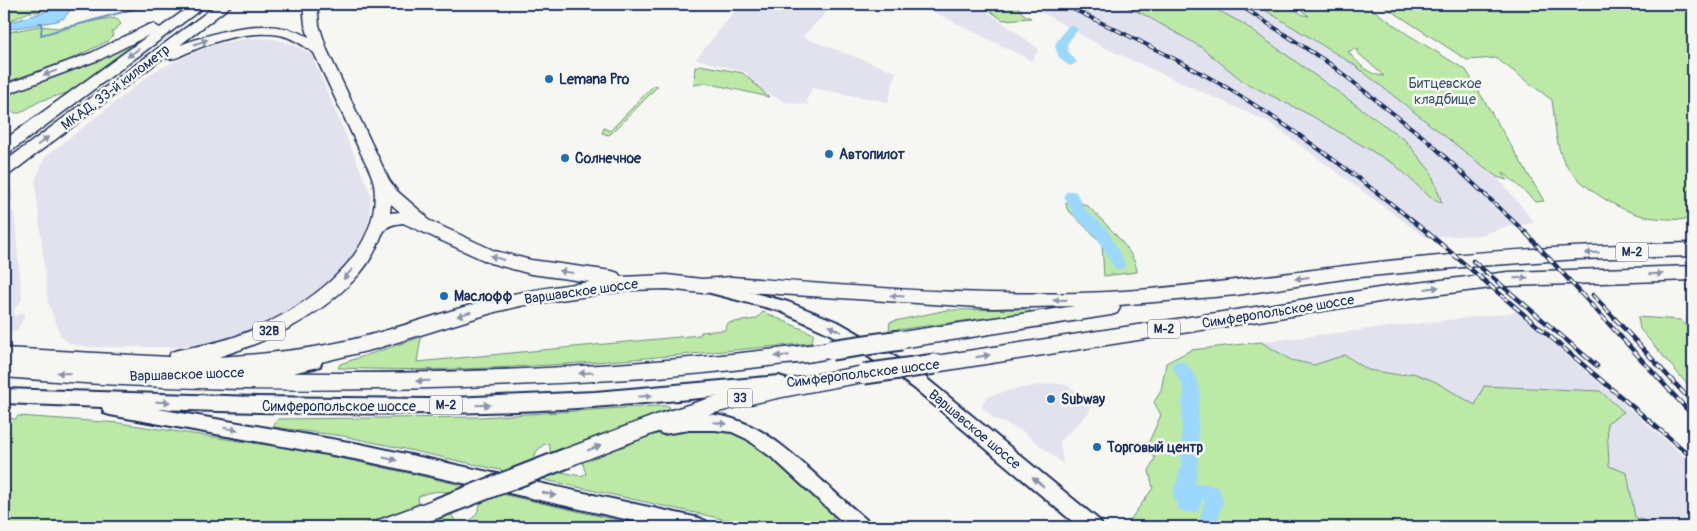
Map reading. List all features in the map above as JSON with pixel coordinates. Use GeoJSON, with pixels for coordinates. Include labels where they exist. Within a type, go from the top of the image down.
{"type":"FeatureCollection","features":[{"type":"Feature","properties":{"kind":"highway"},"geometry":{"type":"LineString","coordinates":[[4,90],[117,46],[199,4]]}},
{"type":"Feature","properties":{"kind":"highway","name":"МКАД, 33-й километр"},"geometry":{"type":"LineString","coordinates":[[4,148],[199,4]]}},
{"type":"Feature","properties":{"kind":"highway","name":"МКАД, 33-й километр"},"geometry":{"type":"LineString","coordinates":[[4,170],[226,4]]}},
{"type":"Feature","properties":{"kind":"highway"},"geometry":{"type":"LineString","coordinates":[[310,4],[312,25],[320,50],[382,182],[391,195],[434,230]]}},
{"type":"Feature","properties":{"kind":"highway"},"geometry":{"type":"LineString","coordinates":[[98,100],[158,61],[196,44],[218,37],[253,31],[282,32],[294,35],[320,50]]}},
{"type":"Feature","properties":{"kind":"highway","name":"32B"},"geometry":{"type":"LineString","coordinates":[[119,370],[195,355],[243,341],[282,325],[317,303],[345,278],[367,249],[381,216],[382,182]]}},
{"type":"Feature","properties":{"kind":"highway"},"geometry":{"type":"LineString","coordinates":[[374,233],[379,225],[386,220],[397,217],[413,219],[450,239],[490,256],[531,267],[603,277],[667,282]]}},
{"type":"Feature","properties":{"kind":"highway","name":"Симферопольское шоссе"},"geometry":{"type":"LineString","coordinates":[[119,370],[276,382],[427,380],[637,370],[831,350],[1402,264],[1502,257],[1693,250]]}},
{"type":"Feature","properties":{"kind":"highway","name":"Симферопольское шоссе"},"geometry":{"type":"LineString","coordinates":[[864,374],[1392,293],[1508,279],[1693,273]]}},
{"type":"Feature","properties":{"kind":"highway","name":"Варшавское шоссе"},"geometry":{"type":"LineString","coordinates":[[4,369],[119,370],[254,364],[321,354],[375,341],[495,305],[525,298],[598,286],[667,282],[702,286]]}},
{"type":"Feature","properties":{"kind":"highway"},"geometry":{"type":"LineString","coordinates":[[702,286],[732,284],[837,292],[993,300],[1123,298],[1248,286]]}},
{"type":"Feature","properties":{"kind":"highway"},"geometry":{"type":"LineString","coordinates":[[4,356],[119,370]]}},
{"type":"Feature","properties":{"kind":"highway","name":"33"},"geometry":{"type":"LineString","coordinates":[[386,527],[685,414],[745,397],[864,374]]}},
{"type":"Feature","properties":{"kind":"main road","name":"Варшавское шоссе"},"geometry":{"type":"LineString","coordinates":[[702,286],[783,306],[834,328],[870,348],[920,383],[1093,527]]}},
{"type":"Feature","properties":{"kind":"main road","name":"Симферопольское шоссе"},"geometry":{"type":"LineString","coordinates":[[27,397],[264,406],[486,405],[635,397],[864,374]]}},
{"type":"Feature","properties":{"kind":"main road","name":"М-2"},"geometry":{"type":"LineString","coordinates":[[4,396],[27,397]]}},
{"type":"Feature","properties":{"kind":"main road"},"geometry":{"type":"LineString","coordinates":[[27,397],[119,410],[305,441],[699,527]]}},
{"type":"Feature","properties":{"kind":"main road"},"geometry":{"type":"LineString","coordinates":[[620,438],[647,430],[690,422],[719,422],[742,428],[764,441],[780,454],[861,527]]}},
{"type":"Feature","properties":{"kind":"main road"},"geometry":{"type":"LineString","coordinates":[[1065,505],[1075,527]]}},
{"type":"Feature","properties":{"kind":"shaded area"},"geometry":{"type":"Polygon","coordinates":[[[739,4],[835,4],[802,37],[896,72],[888,102],[812,88],[806,102],[809,105],[785,102],[751,85],[746,72],[696,59],[739,4]]]}},
{"type":"Feature","properties":{"kind":"shaded area"},"geometry":{"type":"Polygon","coordinates":[[[918,4],[977,4],[1039,49],[1032,61],[918,4]]]}},
{"type":"Feature","properties":{"kind":"shaded area"},"geometry":{"type":"Polygon","coordinates":[[[1027,4],[1119,4],[1143,14],[1201,47],[1244,82],[1310,115],[1394,164],[1431,198],[1383,122],[1336,92],[1242,23],[1206,4],[1255,4],[1353,64],[1497,177],[1535,223],[1509,226],[1481,235],[1425,237],[1270,123],[1101,46],[1027,4]]]}},
{"type":"Feature","properties":{"kind":"shaded area"},"geometry":{"type":"Polygon","coordinates":[[[249,38],[273,39],[293,44],[311,54],[371,195],[369,221],[362,242],[342,270],[313,298],[260,328],[209,343],[175,347],[90,347],[70,344],[61,336],[48,303],[35,181],[45,157],[156,70],[209,46],[249,38]]]}},
{"type":"Feature","properties":{"kind":"shaded area"},"geometry":{"type":"Polygon","coordinates":[[[12,190],[13,199],[5,206],[5,211],[14,212],[22,300],[14,309],[15,316],[24,313],[24,318],[16,332],[4,332],[4,196],[12,190]]]}},
{"type":"Feature","properties":{"kind":"shaded area"},"geometry":{"type":"Polygon","coordinates":[[[1517,312],[1693,464],[1693,527],[1168,527],[1191,350],[1517,312]]]}},
{"type":"Feature","properties":{"kind":"shaded area"},"geometry":{"type":"Polygon","coordinates":[[[1054,383],[1066,385],[1074,390],[1088,403],[1090,408],[1089,413],[1060,441],[1063,464],[1021,430],[994,419],[982,407],[983,402],[989,396],[1010,390],[1054,383]]]}},
{"type":"Feature","properties":{"kind":"green space"},"geometry":{"type":"Polygon","coordinates":[[[4,4],[54,4],[39,12],[29,12],[4,22],[4,4]]]}},
{"type":"Feature","properties":{"kind":"green space"},"geometry":{"type":"Polygon","coordinates":[[[980,4],[1016,4],[1023,14],[1031,18],[1003,20],[980,4]]]}},
{"type":"Feature","properties":{"kind":"green space"},"geometry":{"type":"Polygon","coordinates":[[[1119,4],[1206,4],[1242,23],[1405,140],[1431,172],[1442,203],[1431,198],[1394,164],[1310,115],[1244,82],[1201,47],[1143,14],[1119,4]]]}},
{"type":"Feature","properties":{"kind":"green space","name":"Битцевское кладбище"},"geometry":{"type":"Polygon","coordinates":[[[1255,4],[1285,4],[1303,15],[1309,16],[1292,4],[1365,4],[1407,34],[1466,70],[1544,201],[1536,202],[1503,172],[1507,180],[1497,177],[1353,64],[1255,4]],[[1354,49],[1348,52],[1368,71],[1384,76],[1357,52],[1359,50],[1354,49]]]}},
{"type":"Feature","properties":{"kind":"green space"},"geometry":{"type":"Polygon","coordinates":[[[1381,4],[1683,4],[1693,6],[1693,220],[1643,216],[1615,205],[1593,192],[1567,166],[1562,157],[1552,100],[1496,58],[1467,60],[1381,4]]]}},
{"type":"Feature","properties":{"kind":"green space"},"geometry":{"type":"Polygon","coordinates":[[[110,18],[117,19],[121,24],[112,32],[113,36],[108,41],[67,61],[4,83],[4,33],[39,26],[58,28],[110,18]]]}},
{"type":"Feature","properties":{"kind":"green space"},"geometry":{"type":"Polygon","coordinates":[[[138,41],[67,93],[40,101],[20,113],[15,113],[9,109],[4,110],[4,94],[138,41]]]}},
{"type":"Feature","properties":{"kind":"green space"},"geometry":{"type":"Polygon","coordinates":[[[700,65],[743,73],[769,97],[707,83],[694,85],[695,67],[700,65]]]}},
{"type":"Feature","properties":{"kind":"green space"},"geometry":{"type":"Polygon","coordinates":[[[654,85],[658,86],[612,133],[608,135],[602,133],[604,128],[610,131],[654,85]]]}},
{"type":"Feature","properties":{"kind":"green space"},"geometry":{"type":"Polygon","coordinates":[[[1075,195],[1081,203],[1088,206],[1118,237],[1131,255],[1137,272],[1104,276],[1102,243],[1067,209],[1066,203],[1075,195]]]}},
{"type":"Feature","properties":{"kind":"green space"},"geometry":{"type":"Polygon","coordinates":[[[1030,309],[1030,312],[889,331],[890,322],[947,310],[1030,309]]]}},
{"type":"Feature","properties":{"kind":"green space"},"geometry":{"type":"Polygon","coordinates":[[[763,312],[814,334],[811,343],[634,359],[516,367],[397,370],[338,368],[340,364],[421,337],[417,362],[700,335],[701,332],[725,330],[728,323],[756,319],[763,312]]]}},
{"type":"Feature","properties":{"kind":"green space"},"geometry":{"type":"Polygon","coordinates":[[[1638,317],[1680,320],[1693,331],[1693,391],[1640,329],[1638,317]]]}},
{"type":"Feature","properties":{"kind":"green space"},"geometry":{"type":"Polygon","coordinates":[[[1261,342],[1291,360],[1314,365],[1345,355],[1368,370],[1400,375],[1413,373],[1434,381],[1475,405],[1484,386],[1600,391],[1624,412],[1607,423],[1609,466],[1627,473],[1635,517],[1659,527],[1125,527],[1153,488],[1149,471],[1155,458],[1147,446],[1161,415],[1154,402],[1161,391],[1166,363],[1191,350],[1261,342]]]}},
{"type":"Feature","properties":{"kind":"green space"},"geometry":{"type":"Polygon","coordinates":[[[669,406],[670,410],[551,455],[549,443],[543,445],[537,451],[534,458],[535,463],[539,467],[580,476],[586,474],[582,461],[648,436],[677,430],[727,430],[740,434],[774,458],[834,514],[830,527],[759,527],[343,436],[273,427],[278,419],[481,417],[669,406]]]}},
{"type":"Feature","properties":{"kind":"green space"},"geometry":{"type":"Polygon","coordinates":[[[18,416],[119,423],[300,450],[648,527],[458,527],[472,518],[479,509],[480,504],[477,500],[463,495],[439,491],[418,497],[419,505],[356,527],[4,527],[4,418],[16,419],[18,416]]]}},
{"type":"Feature","properties":{"kind":"green space"},"geometry":{"type":"Polygon","coordinates":[[[451,513],[458,527],[412,527],[451,513]]]}},
{"type":"Feature","properties":{"kind":"water"},"geometry":{"type":"Polygon","coordinates":[[[59,4],[74,5],[64,18],[57,21],[4,30],[4,24],[45,12],[59,4]]]}},
{"type":"Feature","properties":{"kind":"waterway"},"geometry":{"type":"LineString","coordinates":[[39,23],[42,23],[41,35],[137,8],[177,5]]}},
{"type":"Feature","properties":{"kind":"waterway"},"geometry":{"type":"LineString","coordinates":[[1071,62],[1062,52],[1061,44],[1072,29]]}},
{"type":"Feature","properties":{"kind":"waterway"},"geometry":{"type":"LineString","coordinates":[[1071,196],[1075,208],[1101,232],[1119,264]]}},
{"type":"Feature","properties":{"kind":"waterway"},"geometry":{"type":"LineString","coordinates":[[1180,367],[1189,381],[1192,392],[1190,405],[1190,466],[1182,495],[1185,504],[1192,505],[1195,494],[1202,491],[1213,494],[1214,501],[1207,527]]}},
{"type":"Feature","properties":{"kind":"railway"},"geometry":{"type":"LineString","coordinates":[[1062,4],[1124,33],[1224,86],[1329,156],[1429,234]]}},
{"type":"Feature","properties":{"kind":"railway"},"geometry":{"type":"LineString","coordinates":[[1238,4],[1330,64],[1427,140],[1526,233]]}},
{"type":"Feature","properties":{"kind":"railway"},"geometry":{"type":"LineString","coordinates":[[1428,233],[1693,458]]}},
{"type":"Feature","properties":{"kind":"railway"},"geometry":{"type":"LineString","coordinates":[[1526,233],[1693,416]]}},
{"type":"Feature","properties":{"kind":"railway"},"geometry":{"type":"LineString","coordinates":[[1473,261],[1597,366]]}},
{"type":"Feature","properties":{"kind":"railway"},"geometry":{"type":"LineString","coordinates":[[1593,295],[1693,403]]}},
{"type":"Feature","properties":{"kind":"place","name":"Lemana Pro"},"geometry":{"type":"Point","coordinates":[549,79]}},
{"type":"Feature","properties":{"kind":"place","name":"Автопилот"},"geometry":{"type":"Point","coordinates":[829,154]}},
{"type":"Feature","properties":{"kind":"place","name":"Солнечное"},"geometry":{"type":"Point","coordinates":[565,158]}},
{"type":"Feature","properties":{"kind":"place","name":"Маслофф"},"geometry":{"type":"Point","coordinates":[444,296]}},
{"type":"Feature","properties":{"kind":"place","name":"Subway"},"geometry":{"type":"Point","coordinates":[1051,399]}},
{"type":"Feature","properties":{"kind":"place","name":"Торговый центр"},"geometry":{"type":"Point","coordinates":[1097,447]}}]}
